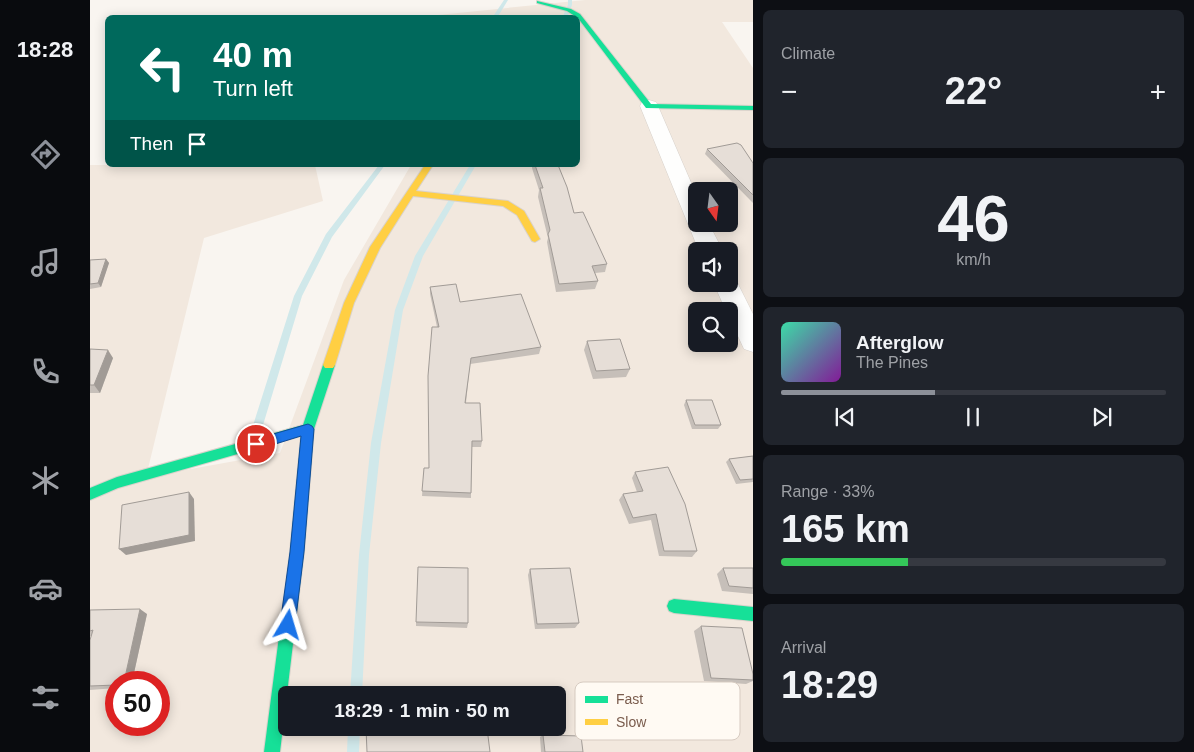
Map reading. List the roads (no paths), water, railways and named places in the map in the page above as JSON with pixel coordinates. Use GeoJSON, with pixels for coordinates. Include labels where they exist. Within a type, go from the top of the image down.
{"type":"FeatureCollection","features":[{"type":"Feature","properties":{"kind":"street"},"geometry":{"type":"LineString","coordinates":[[538,4],[569,10],[575,15]]}},
{"type":"Feature","properties":{"kind":"street"},"geometry":{"type":"LineString","coordinates":[[580,19],[649,106],[688,200]]}},
{"type":"Feature","properties":{"kind":"street"},"geometry":{"type":"LineString","coordinates":[[649,106],[753,108]]}},
{"type":"Feature","properties":{"kind":"street"},"geometry":{"type":"LineString","coordinates":[[272,752],[297,552],[308,429],[349,303],[375,247],[428,167]]}},
{"type":"Feature","properties":{"kind":"street"},"geometry":{"type":"LineString","coordinates":[[410,194],[505,202],[516,207],[524,216],[535,239]]}},
{"type":"Feature","properties":{"kind":"street"},"geometry":{"type":"LineString","coordinates":[[730,292],[753,342]]}},
{"type":"Feature","properties":{"kind":"street"},"geometry":{"type":"LineString","coordinates":[[90,494],[118,483],[308,429]]}},
{"type":"Feature","properties":{"kind":"street"},"geometry":{"type":"LineString","coordinates":[[674,606],[753,614]]}},
{"type":"Feature","properties":{"kind":"waterway"},"geometry":{"type":"LineString","coordinates":[[496,15],[506,0]]}},
{"type":"Feature","properties":{"kind":"waterway"},"geometry":{"type":"LineString","coordinates":[[565,15],[570,0]]}},
{"type":"Feature","properties":{"kind":"waterway"},"geometry":{"type":"LineString","coordinates":[[255,435],[298,296],[329,236],[381,167]]}},
{"type":"Feature","properties":{"kind":"waterway"},"geometry":{"type":"LineString","coordinates":[[357,686],[364,555],[376,443],[399,310],[419,256],[472,167]]}},
{"type":"Feature","properties":{"kind":"waterway"},"geometry":{"type":"LineString","coordinates":[[353,752],[354,736]]}}]}
